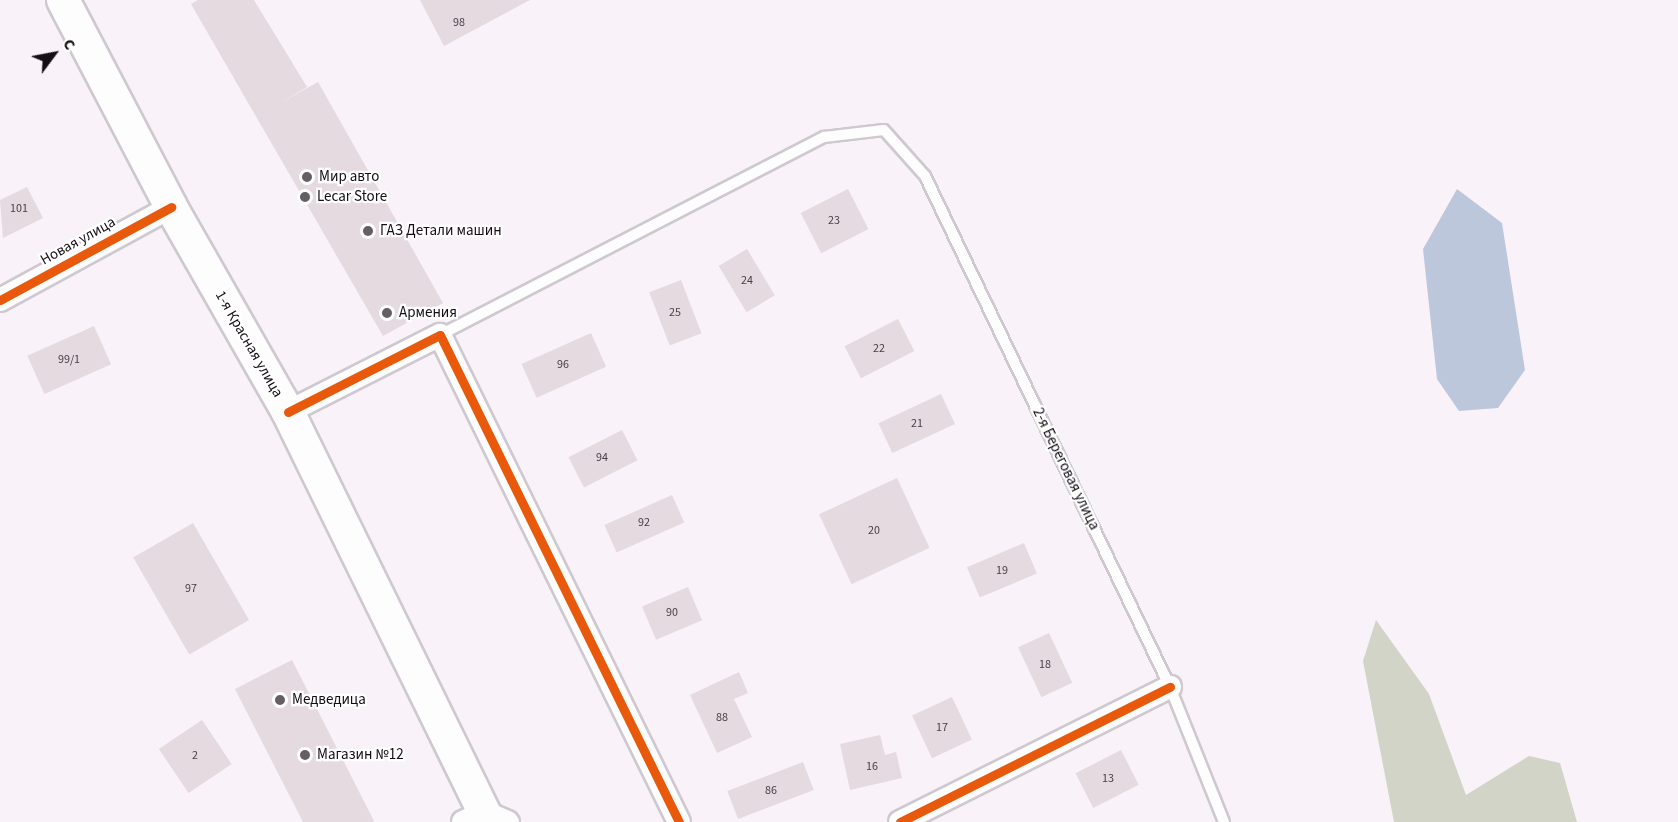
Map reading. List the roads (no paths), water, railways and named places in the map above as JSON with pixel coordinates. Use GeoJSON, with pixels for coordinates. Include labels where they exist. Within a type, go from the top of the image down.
{"type":"FeatureCollection","features":[{"type":"Feature","properties":{"kind":"main road","name":"1-я Красная улица"},"geometry":{"type":"LineString","coordinates":[[63,0],[171,207],[288,412],[486,819]]}},
{"type":"Feature","properties":{"kind":"street","name":"Новая улица"},"geometry":{"type":"LineString","coordinates":[[0,300],[171,207]]}},
{"type":"Feature","properties":{"kind":"street"},"geometry":{"type":"LineString","coordinates":[[288,412],[440,334],[679,822]]}},
{"type":"Feature","properties":{"kind":"street"},"geometry":{"type":"LineString","coordinates":[[900,822],[1170,687]]}},
{"type":"Feature","properties":{"kind":"lane","name":"2-я Береговая улица"},"geometry":{"type":"LineString","coordinates":[[440,334],[824,137],[884,130],[925,176],[1170,687],[1224,822]]}},
{"type":"Feature","properties":{"kind":"water"},"geometry":{"type":"Polygon","coordinates":[[[1457,189],[1502,223],[1525,370],[1498,408],[1459,411],[1437,379],[1423,249],[1457,189]]]}},
{"type":"Feature","properties":{"kind":"place","name":"Мир авто"},"geometry":{"type":"Point","coordinates":[307,177]}},
{"type":"Feature","properties":{"kind":"place","name":"Lecar Store"},"geometry":{"type":"Point","coordinates":[305,197]}},
{"type":"Feature","properties":{"kind":"place","name":"ГАЗ Детали машин"},"geometry":{"type":"Point","coordinates":[368,231]}},
{"type":"Feature","properties":{"kind":"place","name":"Армения"},"geometry":{"type":"Point","coordinates":[387,313]}},
{"type":"Feature","properties":{"kind":"place","name":"Медведица"},"geometry":{"type":"Point","coordinates":[280,700]}},
{"type":"Feature","properties":{"kind":"place","name":"Магазин №12"},"geometry":{"type":"Point","coordinates":[305,755]}}]}
